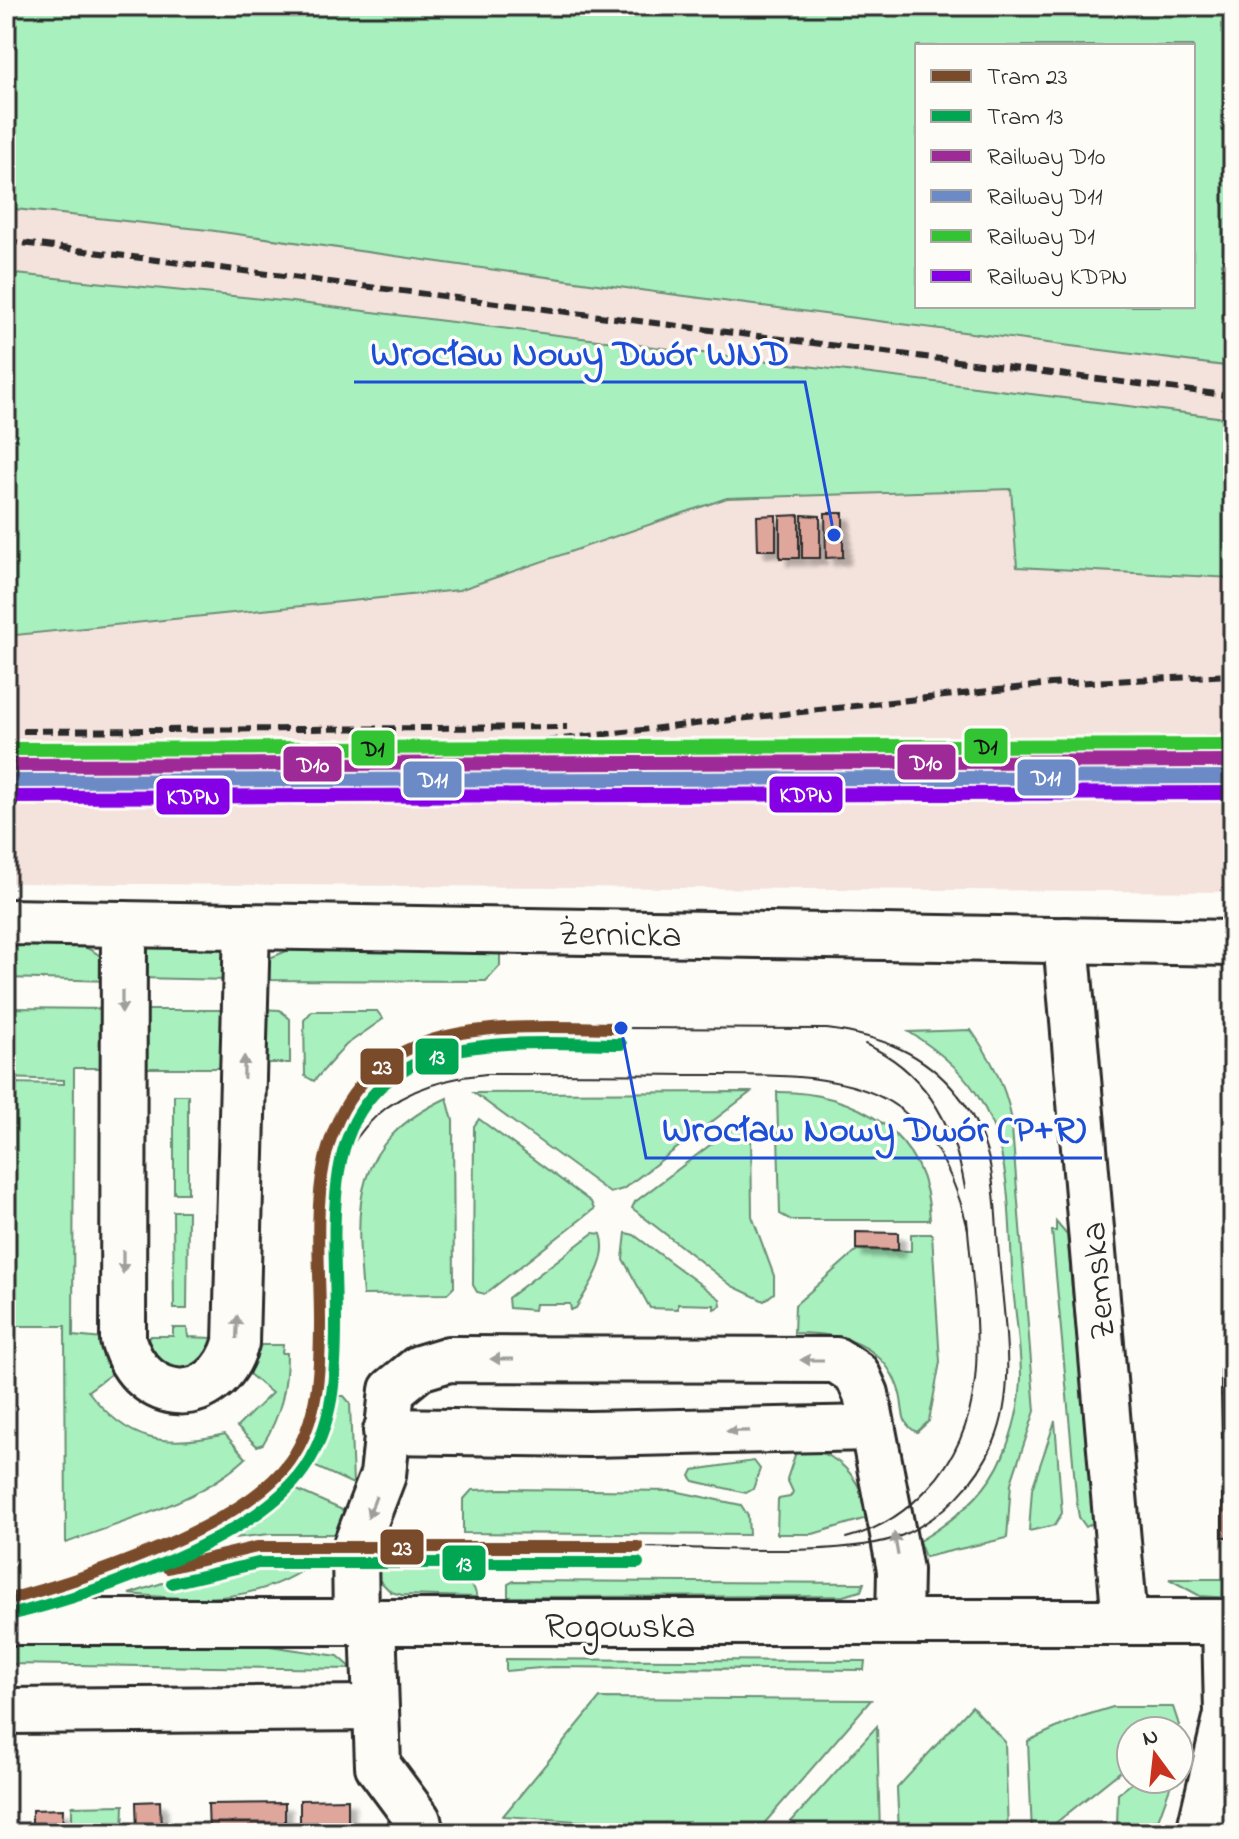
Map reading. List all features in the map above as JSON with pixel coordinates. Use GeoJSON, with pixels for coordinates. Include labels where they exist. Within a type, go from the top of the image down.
{"type":"FeatureCollection","features":[{"type":"Feature","properties":{"kind":"street","name":"Żernicka"},"geometry":{"type":"LineString","coordinates":[[6,922],[1233,943]]}},
{"type":"Feature","properties":{"kind":"street"},"geometry":{"type":"LineString","coordinates":[[124,924],[123,1340],[128,1360],[140,1376],[157,1387],[177,1392],[206,1386],[232,1359],[236,1343],[247,926]]}},
{"type":"Feature","properties":{"kind":"street","name":"Zemska"},"geometry":{"type":"LineString","coordinates":[[1066,940],[1125,1622]]}},
{"type":"Feature","properties":{"kind":"street"},"geometry":{"type":"LineString","coordinates":[[421,1833],[418,1820],[378,1766],[375,1708],[355,1548],[383,1475],[392,1390],[419,1368],[449,1359],[836,1360],[857,1374],[866,1394],[900,1570],[899,1622]]}},
{"type":"Feature","properties":{"kind":"street"},"geometry":{"type":"LineString","coordinates":[[386,1431],[589,1434],[872,1428]]}},
{"type":"Feature","properties":{"kind":"street","name":"Rogowska"},"geometry":{"type":"LineString","coordinates":[[6,1622],[1229,1622]]}},
{"type":"Feature","properties":{"kind":"street"},"geometry":{"type":"LineString","coordinates":[[1211,1829],[1227,1714],[1229,1622]]}},
{"type":"Feature","properties":{"kind":"street"},"geometry":{"type":"LineString","coordinates":[[6,1711],[375,1708]]}},
{"type":"Feature","properties":{"kind":"shaded area"},"geometry":{"type":"Polygon","coordinates":[[[6,208],[208,230],[1233,367],[1233,892],[6,883],[6,208]]]}},
{"type":"Feature","properties":{"kind":"green space"},"geometry":{"type":"Polygon","coordinates":[[[6,6],[1233,6],[1233,367],[208,230],[6,208],[6,6]]]}},
{"type":"Feature","properties":{"kind":"green space"},"geometry":{"type":"Polygon","coordinates":[[[6,273],[292,302],[1233,419],[1233,578],[1017,567],[1011,489],[727,498],[459,590],[6,636],[6,273]]]}},
{"type":"Feature","properties":{"kind":"green space"},"geometry":{"type":"Polygon","coordinates":[[[6,942],[53,942],[86,948],[99,955],[108,966],[111,981],[6,978],[6,942]]]}},
{"type":"Feature","properties":{"kind":"green space"},"geometry":{"type":"Polygon","coordinates":[[[156,944],[221,947],[229,954],[230,980],[137,978],[142,949],[156,944]]]}},
{"type":"Feature","properties":{"kind":"green space"},"geometry":{"type":"Polygon","coordinates":[[[294,948],[500,950],[500,966],[486,981],[257,980],[267,959],[294,948]]]}},
{"type":"Feature","properties":{"kind":"green space"},"geometry":{"type":"Polygon","coordinates":[[[6,1008],[111,1009],[102,1068],[74,1068],[73,1336],[103,1339],[111,1374],[88,1391],[117,1421],[133,1431],[149,1437],[184,1441],[225,1434],[246,1458],[227,1474],[184,1499],[66,1543],[65,1326],[6,1326],[6,1083],[64,1084],[64,1080],[6,1078],[6,1008]]]}},
{"type":"Feature","properties":{"kind":"green space"},"geometry":{"type":"Polygon","coordinates":[[[260,1009],[280,1010],[290,1019],[290,1063],[263,1063],[260,1009]]]}},
{"type":"Feature","properties":{"kind":"green space"},"geometry":{"type":"Polygon","coordinates":[[[136,1010],[231,1010],[222,1068],[141,1068],[136,1010]]]}},
{"type":"Feature","properties":{"kind":"green space"},"geometry":{"type":"Polygon","coordinates":[[[312,1011],[377,1011],[383,1019],[346,1045],[314,1081],[305,1076],[304,1020],[312,1011]]]}},
{"type":"Feature","properties":{"kind":"green space"},"geometry":{"type":"Polygon","coordinates":[[[971,1030],[996,1071],[1011,1116],[1035,1411],[1011,1483],[1007,1538],[925,1557],[919,1541],[968,1505],[996,1469],[1013,1428],[1021,1379],[1008,1193],[992,1124],[982,1103],[960,1072],[941,1054],[909,1032],[971,1030]]]}},
{"type":"Feature","properties":{"kind":"green space"},"geometry":{"type":"Polygon","coordinates":[[[751,1092],[623,1189],[610,1193],[474,1093],[751,1092]]]}},
{"type":"Feature","properties":{"kind":"green space"},"geometry":{"type":"Polygon","coordinates":[[[777,1092],[834,1099],[860,1109],[882,1123],[902,1141],[916,1164],[926,1190],[930,1220],[791,1220],[780,1214],[777,1092]]]}},
{"type":"Feature","properties":{"kind":"green space"},"geometry":{"type":"Polygon","coordinates":[[[174,1095],[188,1095],[188,1193],[174,1193],[174,1095]]]}},
{"type":"Feature","properties":{"kind":"green space"},"geometry":{"type":"Polygon","coordinates":[[[447,1098],[453,1121],[454,1287],[447,1294],[363,1295],[359,1232],[366,1179],[376,1156],[392,1135],[447,1098]]]}},
{"type":"Feature","properties":{"kind":"green space"},"geometry":{"type":"Polygon","coordinates":[[[479,1119],[591,1202],[594,1209],[485,1294],[477,1292],[473,1285],[474,1126],[479,1119]]]}},
{"type":"Feature","properties":{"kind":"green space"},"geometry":{"type":"Polygon","coordinates":[[[743,1120],[751,1127],[752,1216],[774,1276],[774,1293],[764,1301],[732,1286],[632,1208],[635,1202],[743,1120]]]}},
{"type":"Feature","properties":{"kind":"green space"},"geometry":{"type":"Polygon","coordinates":[[[173,1211],[188,1211],[187,1309],[174,1309],[173,1211]]]}},
{"type":"Feature","properties":{"kind":"green space"},"geometry":{"type":"Polygon","coordinates":[[[1056,1222],[1067,1235],[1093,1511],[1093,1523],[1086,1527],[1079,1517],[1077,1505],[1052,1231],[1056,1231],[1056,1222]]]}},
{"type":"Feature","properties":{"kind":"green space"},"geometry":{"type":"Polygon","coordinates":[[[593,1233],[601,1234],[603,1253],[592,1282],[576,1308],[571,1310],[570,1304],[535,1304],[534,1310],[509,1308],[508,1298],[593,1233]]]}},
{"type":"Feature","properties":{"kind":"green space"},"geometry":{"type":"Polygon","coordinates":[[[626,1233],[634,1235],[720,1299],[721,1306],[714,1309],[714,1305],[678,1304],[678,1309],[650,1308],[623,1259],[626,1233]]]}},
{"type":"Feature","properties":{"kind":"green space"},"geometry":{"type":"Polygon","coordinates":[[[911,1234],[932,1234],[940,1362],[929,1421],[917,1432],[905,1421],[893,1377],[873,1352],[845,1339],[794,1333],[795,1305],[857,1250],[911,1251],[911,1234]]]}},
{"type":"Feature","properties":{"kind":"green space"},"geometry":{"type":"Polygon","coordinates":[[[173,1328],[187,1328],[188,1337],[212,1338],[216,1343],[209,1365],[168,1374],[143,1342],[151,1336],[173,1336],[173,1328]]]}},
{"type":"Feature","properties":{"kind":"green space"},"geometry":{"type":"Polygon","coordinates":[[[261,1345],[283,1345],[282,1353],[287,1353],[287,1365],[279,1411],[263,1444],[257,1446],[237,1427],[272,1393],[248,1373],[248,1365],[261,1345]]]}},
{"type":"Feature","properties":{"kind":"green space"},"geometry":{"type":"Polygon","coordinates":[[[336,1396],[344,1396],[350,1403],[353,1484],[305,1462],[329,1403],[336,1396]]]}},
{"type":"Feature","properties":{"kind":"green space"},"geometry":{"type":"Polygon","coordinates":[[[1055,1421],[1062,1513],[1055,1525],[1029,1531],[1032,1489],[1055,1421]]]}},
{"type":"Feature","properties":{"kind":"green space"},"geometry":{"type":"Polygon","coordinates":[[[797,1449],[825,1455],[846,1469],[860,1490],[870,1517],[813,1534],[777,1534],[778,1499],[790,1497],[793,1492],[787,1479],[797,1449]]]}},
{"type":"Feature","properties":{"kind":"green space"},"geometry":{"type":"Polygon","coordinates":[[[754,1461],[760,1469],[753,1489],[746,1493],[694,1481],[690,1476],[693,1470],[754,1461]]]}},
{"type":"Feature","properties":{"kind":"green space"},"geometry":{"type":"Polygon","coordinates":[[[288,1486],[347,1512],[335,1534],[270,1534],[217,1540],[216,1537],[267,1506],[288,1486]]]}},
{"type":"Feature","properties":{"kind":"green space"},"geometry":{"type":"Polygon","coordinates":[[[472,1490],[674,1491],[741,1505],[748,1516],[749,1535],[463,1533],[463,1500],[472,1490]]]}},
{"type":"Feature","properties":{"kind":"green space"},"geometry":{"type":"Polygon","coordinates":[[[266,1558],[320,1558],[276,1584],[229,1596],[181,1598],[129,1594],[214,1566],[266,1558]]]}},
{"type":"Feature","properties":{"kind":"green space"},"geometry":{"type":"Polygon","coordinates":[[[377,1559],[434,1559],[474,1588],[477,1597],[391,1592],[379,1580],[377,1559]]]}},
{"type":"Feature","properties":{"kind":"green space"},"geometry":{"type":"Polygon","coordinates":[[[1169,1579],[1233,1579],[1233,1598],[1200,1596],[1169,1579]]]}},
{"type":"Feature","properties":{"kind":"green space"},"geometry":{"type":"Polygon","coordinates":[[[514,1581],[864,1583],[861,1591],[843,1596],[508,1597],[508,1584],[514,1581]]]}},
{"type":"Feature","properties":{"kind":"green space"},"geometry":{"type":"Polygon","coordinates":[[[6,1646],[269,1646],[338,1656],[353,1669],[6,1664],[6,1646]]]}},
{"type":"Feature","properties":{"kind":"green space"},"geometry":{"type":"Polygon","coordinates":[[[506,1659],[865,1661],[864,1670],[552,1667],[506,1671],[506,1659]]]}},
{"type":"Feature","properties":{"kind":"green space"},"geometry":{"type":"Polygon","coordinates":[[[600,1698],[871,1700],[756,1833],[503,1816],[600,1698]]]}},
{"type":"Feature","properties":{"kind":"green space"},"geometry":{"type":"Polygon","coordinates":[[[972,1706],[1005,1742],[1008,1833],[899,1833],[897,1788],[972,1706]]]}},
{"type":"Feature","properties":{"kind":"green space"},"geometry":{"type":"Polygon","coordinates":[[[1113,1707],[1173,1707],[1176,1715],[1115,1715],[1115,1776],[1043,1833],[1032,1833],[1028,1741],[1080,1717],[1113,1707]]]}},
{"type":"Feature","properties":{"kind":"green space"},"geometry":{"type":"Polygon","coordinates":[[[877,1726],[880,1833],[781,1833],[877,1726]]]}},
{"type":"Feature","properties":{"kind":"green space"},"geometry":{"type":"Polygon","coordinates":[[[1118,1795],[1167,1795],[1158,1820],[1117,1826],[1118,1795]]]}},
{"type":"Feature","properties":{"kind":"green space"},"geometry":{"type":"Polygon","coordinates":[[[124,1805],[123,1833],[72,1833],[72,1806],[124,1805]]]}},
{"type":"Feature","properties":{"kind":"building"},"geometry":{"type":"Polygon","coordinates":[[[825,513],[843,513],[843,557],[826,558],[825,513]]]}},
{"type":"Feature","properties":{"kind":"building"},"geometry":{"type":"Polygon","coordinates":[[[776,515],[776,550],[758,550],[757,516],[776,515]]]}},
{"type":"Feature","properties":{"kind":"building"},"geometry":{"type":"Polygon","coordinates":[[[799,515],[799,558],[780,558],[780,516],[799,515]]]}},
{"type":"Feature","properties":{"kind":"building"},"geometry":{"type":"Polygon","coordinates":[[[802,515],[820,516],[820,558],[802,558],[802,515]]]}},
{"type":"Feature","properties":{"kind":"building"},"geometry":{"type":"Polygon","coordinates":[[[856,1232],[898,1233],[898,1250],[856,1249],[856,1232]]]}},
{"type":"Feature","properties":{"kind":"building"},"geometry":{"type":"Polygon","coordinates":[[[1221,1356],[1233,1356],[1233,1395],[1221,1395],[1221,1356]]]}},
{"type":"Feature","properties":{"kind":"building"},"geometry":{"type":"Polygon","coordinates":[[[1221,1395],[1233,1395],[1233,1437],[1222,1438],[1221,1395]]]}},
{"type":"Feature","properties":{"kind":"building"},"geometry":{"type":"Polygon","coordinates":[[[1222,1495],[1233,1495],[1233,1537],[1222,1537],[1222,1495]]]}},
{"type":"Feature","properties":{"kind":"building"},"geometry":{"type":"Polygon","coordinates":[[[348,1799],[348,1833],[300,1833],[300,1800],[348,1799]]]}},
{"type":"Feature","properties":{"kind":"building"},"geometry":{"type":"Polygon","coordinates":[[[160,1801],[161,1833],[137,1833],[136,1802],[160,1801]]]}},
{"type":"Feature","properties":{"kind":"building"},"geometry":{"type":"Polygon","coordinates":[[[285,1803],[285,1833],[209,1833],[208,1804],[285,1803]]]}},
{"type":"Feature","properties":{"kind":"building"},"geometry":{"type":"Polygon","coordinates":[[[63,1809],[62,1833],[27,1833],[32,1831],[32,1810],[63,1809]]]}},
{"type":"Feature","properties":{"kind":"tram line","name":"23"},"geometry":{"type":"LineString","coordinates":[[6,1600],[118,1564],[200,1528],[237,1508],[268,1485],[290,1461],[307,1429],[316,1394],[320,1321],[318,1222],[324,1164],[341,1114],[367,1078],[400,1053],[440,1038],[483,1030],[528,1027],[621,1028]]}},
{"type":"Feature","properties":{"kind":"tram line"},"geometry":{"type":"LineString","coordinates":[[621,1028],[827,1029],[865,1036],[900,1048],[931,1068],[945,1080],[968,1110],[981,1134],[989,1160],[1007,1350],[1001,1420],[987,1457],[957,1497],[918,1528],[878,1542],[847,1547],[774,1550],[638,1547]]}},
{"type":"Feature","properties":{"kind":"tram line","name":"13"},"geometry":{"type":"LineString","coordinates":[[10,1615],[127,1578],[211,1541],[249,1519],[281,1495],[304,1469],[322,1435],[334,1380],[335,1228],[339,1171],[353,1124],[378,1089],[410,1066],[448,1052],[490,1045],[621,1044]]}},
{"type":"Feature","properties":{"kind":"tram line"},"geometry":{"type":"LineString","coordinates":[[865,1044],[905,1069],[934,1102],[953,1142],[965,1188]]}},
{"type":"Feature","properties":{"kind":"tram line"},"geometry":{"type":"LineString","coordinates":[[320,1251],[335,1180],[348,1151],[366,1127],[387,1107],[414,1091],[447,1080],[486,1074],[791,1076],[832,1081],[869,1092],[901,1110],[928,1137],[951,1176],[968,1229]]}},
{"type":"Feature","properties":{"kind":"tram line"},"geometry":{"type":"LineString","coordinates":[[846,1538],[880,1525],[919,1497],[950,1459],[965,1428],[973,1395],[976,1360],[974,1289],[967,1219]]}},
{"type":"Feature","properties":{"kind":"tram line","name":"23"},"geometry":{"type":"LineString","coordinates":[[168,1568],[257,1547],[638,1547]]}},
{"type":"Feature","properties":{"kind":"tram line","name":"13"},"geometry":{"type":"LineString","coordinates":[[172,1583],[258,1563],[638,1563]]}},
{"type":"Feature","properties":{"kind":"railway"},"geometry":{"type":"LineString","coordinates":[[6,241],[1233,396]]}},
{"type":"Feature","properties":{"kind":"railway"},"geometry":{"type":"LineString","coordinates":[[223,764],[437,753],[1051,684],[1233,675]]}},
{"type":"Feature","properties":{"kind":"railway"},"geometry":{"type":"LineString","coordinates":[[23,731],[567,727]]}},
{"type":"Feature","properties":{"kind":"rail line","name":"D1"},"geometry":{"type":"LineString","coordinates":[[6,749],[1233,745]]}},
{"type":"Feature","properties":{"kind":"rail line","name":"D10"},"geometry":{"type":"LineString","coordinates":[[6,765],[1233,761]]}},
{"type":"Feature","properties":{"kind":"rail line","name":"D11"},"geometry":{"type":"LineString","coordinates":[[6,781],[1233,777]]}},
{"type":"Feature","properties":{"kind":"rail line","name":"KDPN"},"geometry":{"type":"LineString","coordinates":[[6,797],[1233,793]]}},
{"type":"Feature","properties":{"kind":"place","name":"Wrocław Nowy Dwór WND"},"geometry":{"type":"Point","coordinates":[834,535]}},
{"type":"Feature","properties":{"kind":"place","name":"Wrocław Nowy Dwór (P+R)"},"geometry":{"type":"Point","coordinates":[621,1028]}}]}
